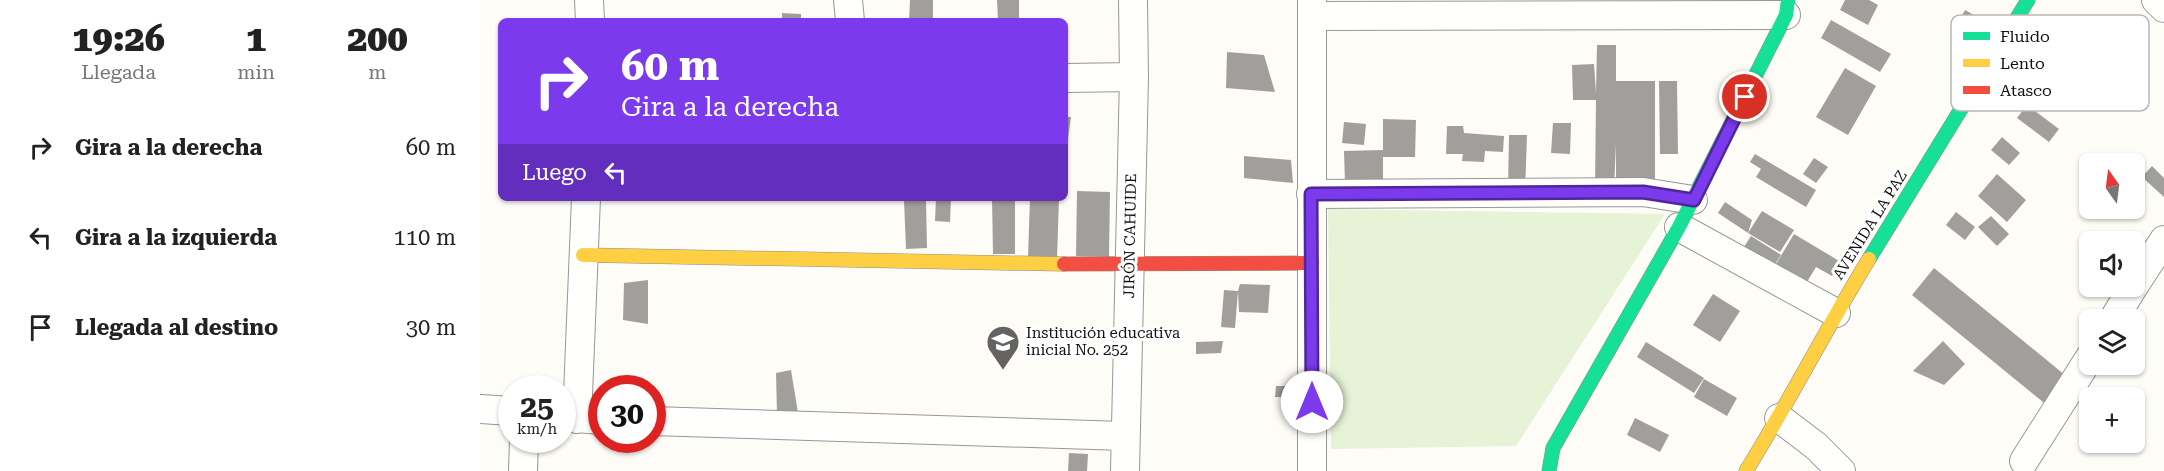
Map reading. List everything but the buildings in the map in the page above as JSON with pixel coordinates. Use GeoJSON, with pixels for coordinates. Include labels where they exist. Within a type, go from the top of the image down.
{"type":"FeatureCollection","features":[{"type":"Feature","properties":{"kind":"street"},"geometry":{"type":"LineString","coordinates":[[589,0],[590,18]]}},
{"type":"Feature","properties":{"kind":"street"},"geometry":{"type":"LineString","coordinates":[[848,0],[850,18]]}},
{"type":"Feature","properties":{"kind":"street","name":"JIRÓN CAHUIDE"},"geometry":{"type":"LineString","coordinates":[[1125,471],[1134,77],[1133,0]]}},
{"type":"Feature","properties":{"kind":"street","name":"AVENIDA LA PAZ"},"geometry":{"type":"LineString","coordinates":[[2019,15],[2028,0]]}},
{"type":"Feature","properties":{"kind":"street"},"geometry":{"type":"LineString","coordinates":[[2156,0],[2164,8]]}},
{"type":"Feature","properties":{"kind":"street"},"geometry":{"type":"LineString","coordinates":[[1312,471],[1312,8],[1787,8],[1694,200],[1553,448],[1549,471]]}},
{"type":"Feature","properties":{"kind":"street"},"geometry":{"type":"LineString","coordinates":[[1068,78],[1134,77]]}},
{"type":"Feature","properties":{"kind":"street","name":"AVENIDA LA PAZ"},"geometry":{"type":"LineString","coordinates":[[1746,471],[1779,417],[1836,313],[1960,111]]}},
{"type":"Feature","properties":{"kind":"street"},"geometry":{"type":"LineString","coordinates":[[1311,194],[1643,192],[1694,200]]}},
{"type":"Feature","properties":{"kind":"street"},"geometry":{"type":"LineString","coordinates":[[580,419],[586,201]]}},
{"type":"Feature","properties":{"kind":"street"},"geometry":{"type":"LineString","coordinates":[[1679,227],[1836,313]]}},
{"type":"Feature","properties":{"kind":"street"},"geometry":{"type":"LineString","coordinates":[[2145,269],[2164,240]]}},
{"type":"Feature","properties":{"kind":"street"},"geometry":{"type":"LineString","coordinates":[[583,255],[1129,265],[1312,263]]}},
{"type":"Feature","properties":{"kind":"street"},"geometry":{"type":"LineString","coordinates":[[2024,461],[2079,374]]}},
{"type":"Feature","properties":{"kind":"street"},"geometry":{"type":"LineString","coordinates":[[480,409],[498,410]]}},
{"type":"Feature","properties":{"kind":"street"},"geometry":{"type":"LineString","coordinates":[[1779,417],[1816,446],[1841,471]]}},
{"type":"Feature","properties":{"kind":"street"},"geometry":{"type":"LineString","coordinates":[[666,421],[1124,436]]}},
{"type":"Feature","properties":{"kind":"street"},"geometry":{"type":"LineString","coordinates":[[523,471],[524,453]]}},
{"type":"Feature","properties":{"kind":"green space"},"geometry":{"type":"Polygon","coordinates":[[[1328,209],[1665,214],[1516,446],[1331,449],[1328,209]]]}},
{"type":"Feature","properties":{"kind":"traffic: fast"},"geometry":{"type":"LineString","coordinates":[[1549,471],[1553,448],[1679,227],[1786,15],[1788,0]]}},
{"type":"Feature","properties":{"kind":"traffic: fast"},"geometry":{"type":"LineString","coordinates":[[2019,15],[2028,0]]}},
{"type":"Feature","properties":{"kind":"traffic: fast"},"geometry":{"type":"LineString","coordinates":[[1869,259],[1960,111]]}},
{"type":"Feature","properties":{"kind":"traffic: slow"},"geometry":{"type":"LineString","coordinates":[[583,255],[1064,264]]}},
{"type":"Feature","properties":{"kind":"traffic: slow"},"geometry":{"type":"LineString","coordinates":[[1746,471],[1869,259]]}},
{"type":"Feature","properties":{"kind":"traffic: jam"},"geometry":{"type":"LineString","coordinates":[[1064,264],[1312,263]]}},
{"type":"Feature","properties":{"kind":"place","name":"Institución educativa inicial No. 252"},"geometry":{"type":"Point","coordinates":[1003,371]}},
{"type":"Feature","properties":{"kind":"route"},"geometry":{"type":"LineString","coordinates":[[1312,402],[1311,194],[1643,192],[1694,200],[1745,97]]}}]}
